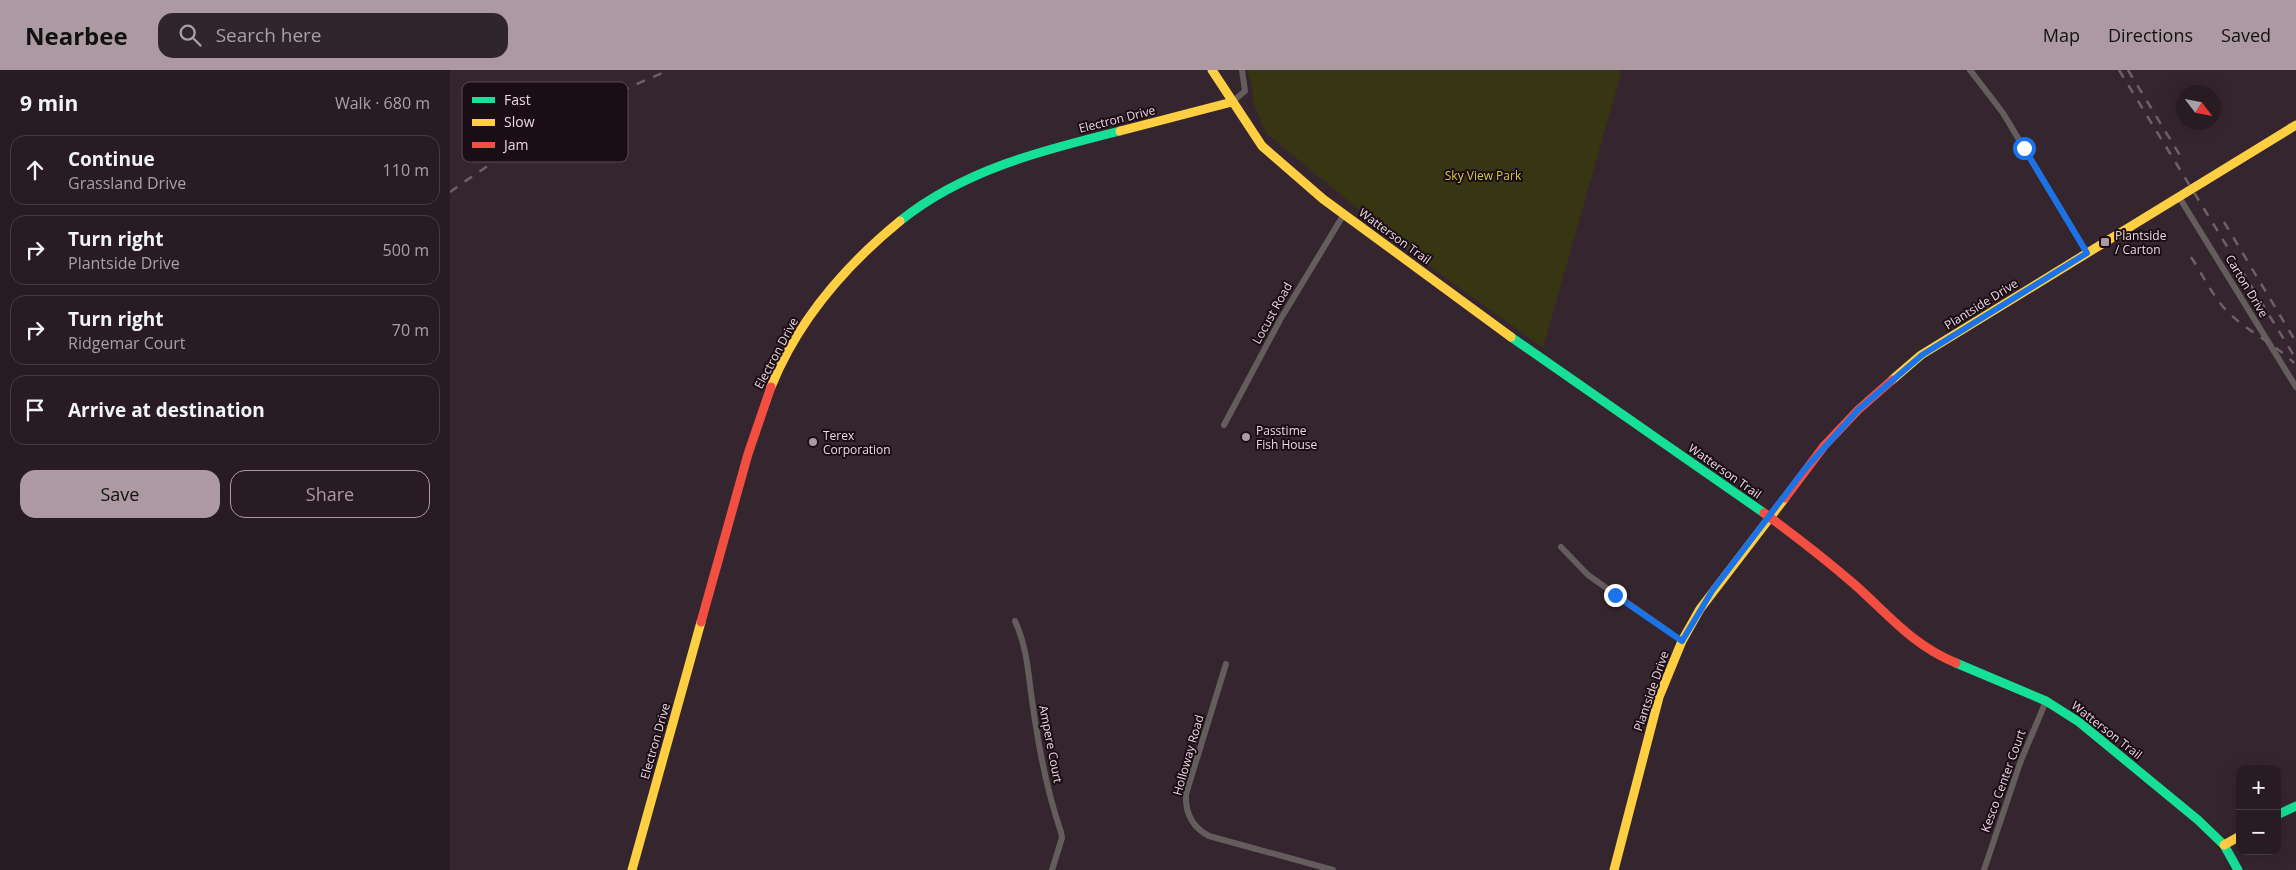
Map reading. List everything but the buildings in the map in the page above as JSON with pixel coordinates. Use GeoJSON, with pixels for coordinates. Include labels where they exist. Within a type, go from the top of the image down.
{"type":"FeatureCollection","features":[{"type":"Feature","properties":{"kind":"street","name":"Watterson Trail"},"geometry":{"type":"LineString","coordinates":[[1212,70],[1262,146],[1344,214],[1514,340],[1769,517],[1854,584],[1905,633],[1924,647],[1946,659],[2046,701],[2079,722],[2181,805],[2224,845],[2238,870]]}},
{"type":"Feature","properties":{"kind":"street"},"geometry":{"type":"LineString","coordinates":[[1232,102],[1245,91],[1242,70]]}},
{"type":"Feature","properties":{"kind":"street"},"geometry":{"type":"LineString","coordinates":[[1970,70],[2003,113],[2087,253]]}},
{"type":"Feature","properties":{"kind":"street","name":"Electron Drive"},"geometry":{"type":"LineString","coordinates":[[632,870],[756,428],[774,381],[814,310],[838,280],[872,245],[901,221],[954,185],[1021,157],[1102,135],[1213,109],[1232,102]]}},
{"type":"Feature","properties":{"kind":"street","name":"Plantside Drive"},"geometry":{"type":"LineString","coordinates":[[1614,870],[1653,717],[1670,667],[1682,641],[1712,591],[1805,469],[1841,427],[1901,372],[1940,344],[2296,125]]}},
{"type":"Feature","properties":{"kind":"street","name":"Carton Drive"},"geometry":{"type":"LineString","coordinates":[[2179,196],[2296,387]]}},
{"type":"Feature","properties":{"kind":"street","name":"Locust Road"},"geometry":{"type":"LineString","coordinates":[[1224,425],[1280,320],[1344,214]]}},
{"type":"Feature","properties":{"kind":"street"},"geometry":{"type":"LineString","coordinates":[[1561,547],[1588,575],[1682,641]]}},
{"type":"Feature","properties":{"kind":"street","name":"Ampere Court"},"geometry":{"type":"LineString","coordinates":[[1016,621],[1026,652],[1031,697],[1047,785],[1062,838],[1052,870]]}},
{"type":"Feature","properties":{"kind":"street","name":"Holloway Road"},"geometry":{"type":"LineString","coordinates":[[1226,664],[1186,794],[1187,811],[1191,820],[1209,836],[1333,870]]}},
{"type":"Feature","properties":{"kind":"street","name":"Kesco Center Court"},"geometry":{"type":"LineString","coordinates":[[1984,870],[2020,763],[2046,701]]}},
{"type":"Feature","properties":{"kind":"street"},"geometry":{"type":"LineString","coordinates":[[2281,814],[2296,806]]}},
{"type":"Feature","properties":{"kind":"street"},"geometry":{"type":"LineString","coordinates":[[2224,845],[2236,838]]}},
{"type":"Feature","properties":{"kind":"green space","name":"Sky View Park"},"geometry":{"type":"Polygon","coordinates":[[[1247,70],[1622,70],[1543,348],[1410,252],[1266,133],[1253,102],[1252,86],[1247,70]]]}},
{"type":"Feature","properties":{"kind":"railway"},"geometry":{"type":"LineString","coordinates":[[628,88],[670,70]]}},
{"type":"Feature","properties":{"kind":"railway"},"geometry":{"type":"LineString","coordinates":[[2119,70],[2296,359]]}},
{"type":"Feature","properties":{"kind":"railway"},"geometry":{"type":"LineString","coordinates":[[2128,70],[2181,157]]}},
{"type":"Feature","properties":{"kind":"railway"},"geometry":{"type":"LineString","coordinates":[[450,192],[494,162]]}},
{"type":"Feature","properties":{"kind":"railway"},"geometry":{"type":"LineString","coordinates":[[2224,222],[2296,342]]}},
{"type":"Feature","properties":{"kind":"railway"},"geometry":{"type":"LineString","coordinates":[[2191,257],[2213,293],[2228,312],[2294,363]]}},
{"type":"Feature","properties":{"kind":"traffic: fast"},"geometry":{"type":"LineString","coordinates":[[900,221],[924,203],[977,175],[1033,154],[1120,131]]}},
{"type":"Feature","properties":{"kind":"traffic: fast"},"geometry":{"type":"LineString","coordinates":[[1511,337],[1764,513]]}},
{"type":"Feature","properties":{"kind":"traffic: fast"},"geometry":{"type":"LineString","coordinates":[[1956,663],[2046,701],[2079,722],[2198,820],[2224,845],[2238,870]]}},
{"type":"Feature","properties":{"kind":"traffic: fast"},"geometry":{"type":"LineString","coordinates":[[2281,813],[2296,806]]}},
{"type":"Feature","properties":{"kind":"traffic: slow"},"geometry":{"type":"LineString","coordinates":[[1212,70],[1262,146],[1323,199],[1511,337]]}},
{"type":"Feature","properties":{"kind":"traffic: slow"},"geometry":{"type":"LineString","coordinates":[[1120,131],[1232,102]]}},
{"type":"Feature","properties":{"kind":"traffic: slow"},"geometry":{"type":"LineString","coordinates":[[1892,380],[1921,355],[2296,125]]}},
{"type":"Feature","properties":{"kind":"traffic: slow"},"geometry":{"type":"LineString","coordinates":[[771,387],[795,339],[825,296],[860,257],[900,221]]}},
{"type":"Feature","properties":{"kind":"traffic: slow"},"geometry":{"type":"LineString","coordinates":[[1614,870],[1659,697],[1682,641],[1700,609],[1785,498]]}},
{"type":"Feature","properties":{"kind":"traffic: slow"},"geometry":{"type":"LineString","coordinates":[[632,870],[701,622]]}},
{"type":"Feature","properties":{"kind":"traffic: slow"},"geometry":{"type":"LineString","coordinates":[[2224,845],[2236,838]]}},
{"type":"Feature","properties":{"kind":"traffic: jam"},"geometry":{"type":"LineString","coordinates":[[1785,498],[1824,446],[1858,410],[1892,380]]}},
{"type":"Feature","properties":{"kind":"traffic: jam"},"geometry":{"type":"LineString","coordinates":[[701,622],[748,454],[771,387]]}},
{"type":"Feature","properties":{"kind":"traffic: jam"},"geometry":{"type":"LineString","coordinates":[[1764,513],[1843,575],[1913,638],[1940,656],[1956,663]]}},
{"type":"Feature","properties":{"kind":"place","name":"Plantside / Carton"},"geometry":{"type":"Point","coordinates":[2105,242]}},
{"type":"Feature","properties":{"kind":"place","name":"Passtime Fish House"},"geometry":{"type":"Point","coordinates":[1246,437]}},
{"type":"Feature","properties":{"kind":"place","name":"Terex Corporation"},"geometry":{"type":"Point","coordinates":[813,442]}},
{"type":"Feature","properties":{"kind":"route"},"geometry":{"type":"LineString","coordinates":[[1615,595],[1682,641],[1712,591],[1805,469],[1858,410],[1922,355],[2087,253],[2024,148]]}}]}
